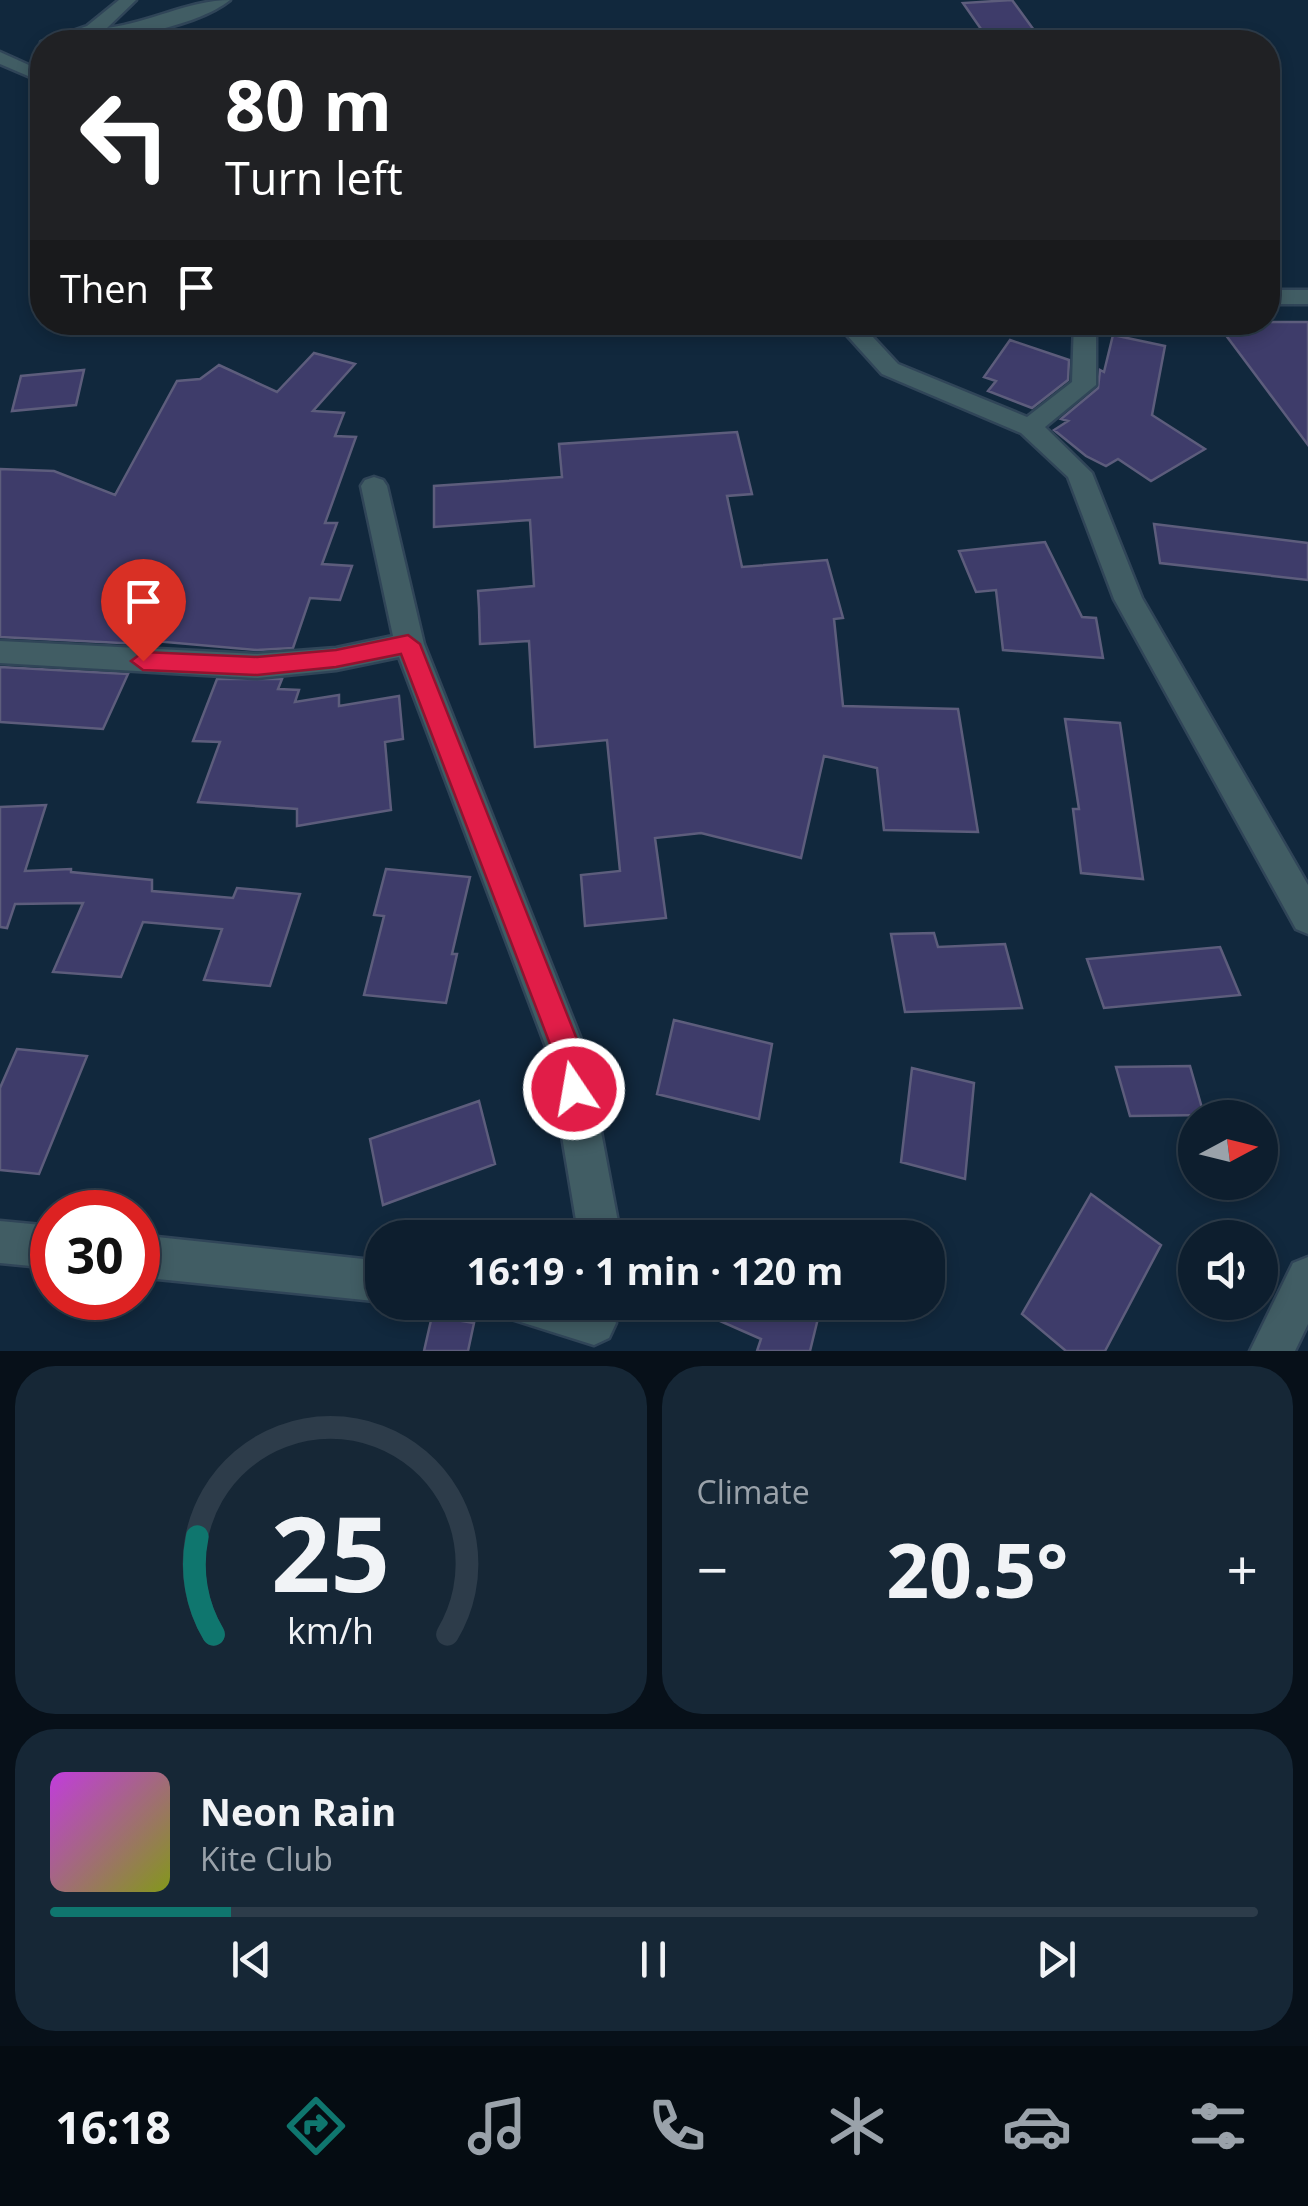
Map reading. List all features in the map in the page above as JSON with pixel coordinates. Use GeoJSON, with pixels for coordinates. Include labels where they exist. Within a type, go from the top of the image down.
{"type":"FeatureCollection","features":[{"type":"Feature","properties":{"kind":"street"},"geometry":{"type":"LineString","coordinates":[[95,30],[128,0]]}},
{"type":"Feature","properties":{"kind":"street"},"geometry":{"type":"LineString","coordinates":[[142,30],[172,22],[222,0]]}},
{"type":"Feature","properties":{"kind":"street"},"geometry":{"type":"LineString","coordinates":[[1280,297],[1308,297]]}},
{"type":"Feature","properties":{"kind":"street"},"geometry":{"type":"LineString","coordinates":[[858,335],[890,369],[1030,428],[1079,473],[1128,599],[1308,918]]}},
{"type":"Feature","properties":{"kind":"street"},"geometry":{"type":"LineString","coordinates":[[1030,428],[1084,385],[1085,335]]}},
{"type":"Feature","properties":{"kind":"street"},"geometry":{"type":"LineString","coordinates":[[374,486],[408,644],[568,1052],[597,1220]]}},
{"type":"Feature","properties":{"kind":"street"},"geometry":{"type":"LineString","coordinates":[[0,652],[257,666],[336,659],[408,644]]}},
{"type":"Feature","properties":{"kind":"street"},"geometry":{"type":"LineString","coordinates":[[0,1242],[30,1245]]}},
{"type":"Feature","properties":{"kind":"street"},"geometry":{"type":"LineString","coordinates":[[160,1258],[365,1280]]}},
{"type":"Feature","properties":{"kind":"street"},"geometry":{"type":"LineString","coordinates":[[1272,1351],[1308,1278]]}},
{"type":"Feature","properties":{"kind":"building"},"geometry":{"type":"Polygon","coordinates":[[[1012,0],[1034,30],[982,30],[963,3],[1012,0]]]}},
{"type":"Feature","properties":{"kind":"building"},"geometry":{"type":"Polygon","coordinates":[[[1280,322],[1308,322],[1308,445],[1226,335],[1280,335],[1280,322]]]}},
{"type":"Feature","properties":{"kind":"building"},"geometry":{"type":"Polygon","coordinates":[[[1113,335],[1165,346],[1152,415],[1205,449],[1151,481],[1118,459],[1106,466],[1086,456],[1054,430],[1068,421],[1061,419],[1098,388],[1113,335]]]}},
{"type":"Feature","properties":{"kind":"building"},"geometry":{"type":"Polygon","coordinates":[[[1010,340],[1069,360],[1068,380],[1032,408],[988,391],[996,381],[984,377],[1010,340]]]}},
{"type":"Feature","properties":{"kind":"building"},"geometry":{"type":"Polygon","coordinates":[[[314,353],[355,364],[313,411],[344,413],[335,436],[356,437],[325,523],[337,523],[322,564],[352,566],[340,600],[310,598],[293,648],[257,650],[143,640],[141,644],[0,637],[0,469],[54,471],[115,495],[177,381],[200,379],[219,365],[277,392],[314,353]]]}},
{"type":"Feature","properties":{"kind":"building"},"geometry":{"type":"Polygon","coordinates":[[[84,370],[76,405],[12,411],[21,376],[84,370]]]}},
{"type":"Feature","properties":{"kind":"building"},"geometry":{"type":"Polygon","coordinates":[[[737,432],[752,494],[727,496],[742,567],[827,560],[843,618],[834,619],[843,706],[958,709],[978,832],[884,830],[877,768],[824,756],[801,858],[701,833],[655,838],[666,918],[585,926],[581,875],[620,871],[607,740],[535,747],[529,641],[480,644],[478,591],[534,586],[530,520],[434,527],[434,486],[562,477],[559,444],[737,432]]]}},
{"type":"Feature","properties":{"kind":"building"},"geometry":{"type":"Polygon","coordinates":[[[1154,524],[1308,543],[1308,580],[1160,563],[1154,524]]]}},
{"type":"Feature","properties":{"kind":"building"},"geometry":{"type":"Polygon","coordinates":[[[1045,542],[1082,617],[1096,618],[1103,658],[1003,650],[996,590],[976,592],[959,551],[1045,542]]]}},
{"type":"Feature","properties":{"kind":"building"},"geometry":{"type":"Polygon","coordinates":[[[0,667],[128,674],[103,729],[0,722],[0,667]]]}},
{"type":"Feature","properties":{"kind":"building"},"geometry":{"type":"Polygon","coordinates":[[[217,679],[282,679],[278,689],[299,690],[295,702],[339,695],[339,706],[399,696],[403,739],[385,742],[391,810],[297,826],[297,809],[198,802],[220,742],[193,741],[217,679]]]}},
{"type":"Feature","properties":{"kind":"building"},"geometry":{"type":"Polygon","coordinates":[[[1065,719],[1120,723],[1143,879],[1081,873],[1073,809],[1079,809],[1065,719]]]}},
{"type":"Feature","properties":{"kind":"building"},"geometry":{"type":"Polygon","coordinates":[[[46,805],[25,871],[71,869],[152,880],[152,891],[233,898],[237,888],[300,894],[270,986],[204,980],[222,929],[143,922],[121,977],[53,972],[83,903],[15,904],[7,928],[0,927],[0,807],[46,805]]]}},
{"type":"Feature","properties":{"kind":"building"},"geometry":{"type":"Polygon","coordinates":[[[386,869],[470,877],[452,954],[457,954],[446,1003],[364,995],[384,916],[374,915],[386,869]]]}},
{"type":"Feature","properties":{"kind":"building"},"geometry":{"type":"Polygon","coordinates":[[[934,933],[938,947],[1005,944],[1022,1008],[905,1012],[891,934],[934,933]]]}},
{"type":"Feature","properties":{"kind":"building"},"geometry":{"type":"Polygon","coordinates":[[[1220,947],[1240,995],[1104,1008],[1087,959],[1220,947]]]}},
{"type":"Feature","properties":{"kind":"building"},"geometry":{"type":"Polygon","coordinates":[[[674,1020],[772,1044],[759,1119],[657,1094],[674,1020]]]}},
{"type":"Feature","properties":{"kind":"building"},"geometry":{"type":"Polygon","coordinates":[[[17,1049],[87,1056],[39,1174],[0,1170],[0,1088],[17,1049]]]}},
{"type":"Feature","properties":{"kind":"building"},"geometry":{"type":"Polygon","coordinates":[[[1190,1066],[1200,1100],[1178,1100],[1178,1115],[1130,1116],[1116,1067],[1190,1066]]]}},
{"type":"Feature","properties":{"kind":"building"},"geometry":{"type":"Polygon","coordinates":[[[912,1068],[974,1083],[965,1179],[901,1162],[912,1068]]]}},
{"type":"Feature","properties":{"kind":"building"},"geometry":{"type":"Polygon","coordinates":[[[479,1101],[495,1164],[383,1205],[370,1139],[479,1101]]]}},
{"type":"Feature","properties":{"kind":"building"},"geometry":{"type":"Polygon","coordinates":[[[1091,1194],[1161,1245],[1105,1351],[1066,1351],[1022,1314],[1091,1194]]]}},
{"type":"Feature","properties":{"kind":"building"},"geometry":{"type":"Polygon","coordinates":[[[431,1320],[474,1323],[468,1351],[424,1351],[431,1320]]]}},
{"type":"Feature","properties":{"kind":"building"},"geometry":{"type":"Polygon","coordinates":[[[718,1320],[818,1320],[810,1351],[757,1351],[761,1339],[718,1320]]]}},
{"type":"Feature","properties":{"kind":"route"},"geometry":{"type":"LineString","coordinates":[[143,661],[257,666],[336,659],[408,644],[568,1052],[574,1089]]}}]}
